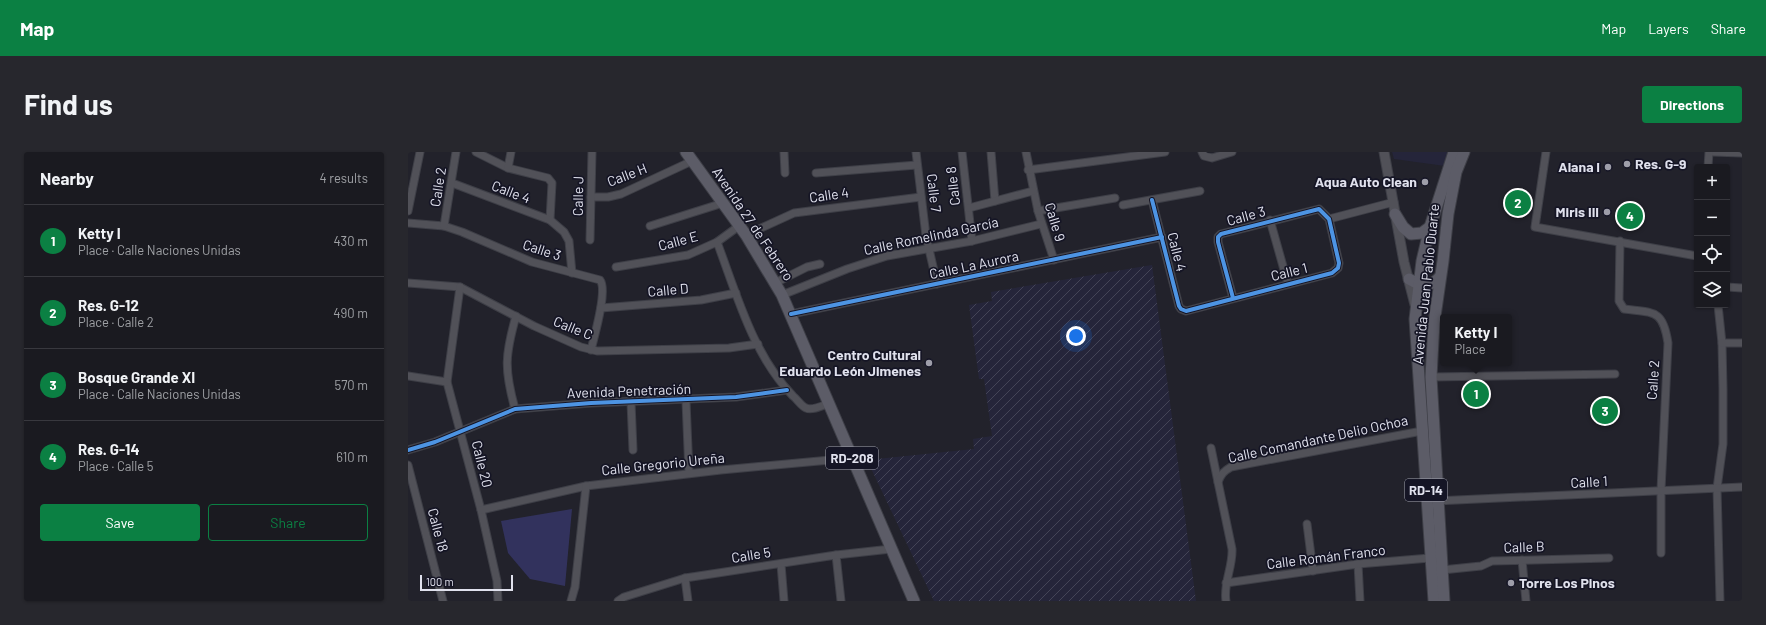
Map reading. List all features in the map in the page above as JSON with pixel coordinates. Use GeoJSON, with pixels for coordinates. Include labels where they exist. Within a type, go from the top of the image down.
{"type":"FeatureCollection","features":[{"type":"Feature","properties":{"kind":"main road","name":"RD-14"},"geometry":{"type":"LineString","coordinates":[[1455,158],[1464,152]]}},
{"type":"Feature","properties":{"kind":"main road","name":"Avenida 27 de Febrero"},"geometry":{"type":"LineString","coordinates":[[689,156],[742,230],[782,295],[830,403],[852,458],[914,601]]}},
{"type":"Feature","properties":{"kind":"main road","name":"Avenida Juan Pablo Duarte"},"geometry":{"type":"LineString","coordinates":[[1444,601],[1442,570],[1422,431],[1416,347],[1415,307],[1430,227],[1455,158]]}},
{"type":"Feature","properties":{"kind":"main road","name":"Avenida Juan Pablo Duarte"},"geometry":{"type":"LineString","coordinates":[[1434,601],[1430,558],[1432,502],[1431,377],[1434,323],[1455,158]]}},
{"type":"Feature","properties":{"kind":"main road"},"geometry":{"type":"LineString","coordinates":[[1395,214],[1403,227],[1439,253],[1443,261]]}},
{"type":"Feature","properties":{"kind":"main road"},"geometry":{"type":"LineString","coordinates":[[1411,234],[1422,233],[1430,227]]}},
{"type":"Feature","properties":{"kind":"main road"},"geometry":{"type":"LineString","coordinates":[[1409,279],[1419,284],[1432,284],[1440,277]]}},
{"type":"Feature","properties":{"kind":"street"},"geometry":{"type":"LineString","coordinates":[[408,211],[420,152]]}},
{"type":"Feature","properties":{"kind":"street","name":"Calle 2"},"geometry":{"type":"LineString","coordinates":[[444,226],[456,152]]}},
{"type":"Feature","properties":{"kind":"street"},"geometry":{"type":"LineString","coordinates":[[476,152],[508,168],[548,178],[552,184],[550,220]]}},
{"type":"Feature","properties":{"kind":"street"},"geometry":{"type":"LineString","coordinates":[[508,168],[511,152]]}},
{"type":"Feature","properties":{"kind":"street","name":"Calle J"},"geometry":{"type":"LineString","coordinates":[[590,240],[592,152]]}},
{"type":"Feature","properties":{"kind":"street"},"geometry":{"type":"LineString","coordinates":[[784,152],[785,173]]}},
{"type":"Feature","properties":{"kind":"street","name":"Calle 7"},"geometry":{"type":"LineString","coordinates":[[916,152],[921,197],[937,284]]}},
{"type":"Feature","properties":{"kind":"street","name":"Calle 8"},"geometry":{"type":"LineString","coordinates":[[962,152],[972,240]]}},
{"type":"Feature","properties":{"kind":"street"},"geometry":{"type":"LineString","coordinates":[[991,152],[995,201]]}},
{"type":"Feature","properties":{"kind":"street"},"geometry":{"type":"LineString","coordinates":[[1026,152],[1028,170],[1165,152]]}},
{"type":"Feature","properties":{"kind":"street"},"geometry":{"type":"LineString","coordinates":[[1202,152],[1204,156],[1212,158],[1232,152]]}},
{"type":"Feature","properties":{"kind":"street"},"geometry":{"type":"LineString","coordinates":[[1384,152],[1395,214],[1415,307]]}},
{"type":"Feature","properties":{"kind":"street"},"geometry":{"type":"LineString","coordinates":[[1546,152],[1535,227],[1694,255]]}},
{"type":"Feature","properties":{"kind":"street"},"geometry":{"type":"LineString","coordinates":[[1708,164],[1709,152]]}},
{"type":"Feature","properties":{"kind":"street"},"geometry":{"type":"LineString","coordinates":[[1712,152],[1742,153]]}},
{"type":"Feature","properties":{"kind":"street","name":"Calle H"},"geometry":{"type":"LineString","coordinates":[[591,197],[608,197],[621,194],[689,156]]}},
{"type":"Feature","properties":{"kind":"street"},"geometry":{"type":"LineString","coordinates":[[816,173],[917,165]]}},
{"type":"Feature","properties":{"kind":"street","name":"Calle 9"},"geometry":{"type":"LineString","coordinates":[[1028,170],[1041,224],[1054,260]]}},
{"type":"Feature","properties":{"kind":"street","name":"Calle 4"},"geometry":{"type":"LineString","coordinates":[[452,183],[550,220],[564,232],[569,241],[572,273]]}},
{"type":"Feature","properties":{"kind":"street"},"geometry":{"type":"LineString","coordinates":[[969,208],[1033,191]]}},
{"type":"Feature","properties":{"kind":"street"},"geometry":{"type":"LineString","coordinates":[[1123,206],[1200,191]]}},
{"type":"Feature","properties":{"kind":"street","name":"Calle 4"},"geometry":{"type":"LineString","coordinates":[[742,230],[794,213],[921,197]]}},
{"type":"Feature","properties":{"kind":"street"},"geometry":{"type":"LineString","coordinates":[[1038,211],[1116,198]]}},
{"type":"Feature","properties":{"kind":"street","name":"Calle 4"},"geometry":{"type":"LineString","coordinates":[[1152,200],[1181,309]]}},
{"type":"Feature","properties":{"kind":"street"},"geometry":{"type":"LineString","coordinates":[[1329,219],[1394,202]]}},
{"type":"Feature","properties":{"kind":"street"},"geometry":{"type":"LineString","coordinates":[[650,226],[723,203]]}},
{"type":"Feature","properties":{"kind":"street","name":"Calle 3"},"geometry":{"type":"LineString","coordinates":[[1233,298],[1218,242],[1218,237],[1221,234],[1270,220],[1319,209],[1329,219]]}},
{"type":"Feature","properties":{"kind":"street","name":"Calle 1"},"geometry":{"type":"LineString","coordinates":[[1181,309],[1186,310],[1332,273],[1338,268],[1339,263],[1329,219]]}},
{"type":"Feature","properties":{"kind":"street"},"geometry":{"type":"LineString","coordinates":[[1270,220],[1288,284]]}},
{"type":"Feature","properties":{"kind":"street","name":"Calle 3"},"geometry":{"type":"LineString","coordinates":[[408,224],[444,226],[462,232],[532,262],[602,282],[601,308],[591,350]]}},
{"type":"Feature","properties":{"kind":"street","name":"Calle Romelinda García"},"geometry":{"type":"LineString","coordinates":[[782,295],[846,269],[881,258],[930,249],[1041,224]]}},
{"type":"Feature","properties":{"kind":"street","name":"Calle E"},"geometry":{"type":"LineString","coordinates":[[616,267],[688,255],[742,230]]}},
{"type":"Feature","properties":{"kind":"street","name":"Calle La Aurora"},"geometry":{"type":"LineString","coordinates":[[791,314],[1162,237]]}},
{"type":"Feature","properties":{"kind":"street","name":"Calle 2"},"geometry":{"type":"LineString","coordinates":[[1620,241],[1619,301],[1621,306],[1624,309],[1655,315],[1665,327],[1668,343],[1661,490],[1661,553]]}},
{"type":"Feature","properties":{"kind":"street"},"geometry":{"type":"LineString","coordinates":[[717,242],[736,293],[758,344],[772,370],[787,390],[808,409],[830,403]]}},
{"type":"Feature","properties":{"kind":"street"},"geometry":{"type":"LineString","coordinates":[[775,283],[807,267],[820,264]]}},
{"type":"Feature","properties":{"kind":"street","name":"Calle C"},"geometry":{"type":"LineString","coordinates":[[410,283],[460,287],[540,329],[580,347],[591,350],[621,352],[693,350],[728,348],[758,344]]}},
{"type":"Feature","properties":{"kind":"street","name":"Calle 20"},"geometry":{"type":"LineString","coordinates":[[460,287],[447,382],[481,510],[497,581],[498,601]]}},
{"type":"Feature","properties":{"kind":"street"},"geometry":{"type":"LineString","coordinates":[[1730,287],[1742,288]]}},
{"type":"Feature","properties":{"kind":"street","name":"Calle D"},"geometry":{"type":"LineString","coordinates":[[601,308],[700,300],[736,293]]}},
{"type":"Feature","properties":{"kind":"street"},"geometry":{"type":"LineString","coordinates":[[1718,308],[1722,343],[1723,444],[1718,488],[1720,601]]}},
{"type":"Feature","properties":{"kind":"street"},"geometry":{"type":"LineString","coordinates":[[514,409],[509,388],[506,358],[516,316]]}},
{"type":"Feature","properties":{"kind":"street"},"geometry":{"type":"LineString","coordinates":[[1722,343],[1742,343]]}},
{"type":"Feature","properties":{"kind":"street"},"geometry":{"type":"LineString","coordinates":[[1431,377],[1615,374]]}},
{"type":"Feature","properties":{"kind":"street"},"geometry":{"type":"LineString","coordinates":[[408,376],[447,382]]}},
{"type":"Feature","properties":{"kind":"street","name":"Avenida Penetración"},"geometry":{"type":"LineString","coordinates":[[408,450],[461,432],[514,409],[736,397],[787,390]]}},
{"type":"Feature","properties":{"kind":"street"},"geometry":{"type":"LineString","coordinates":[[686,400],[689,473]]}},
{"type":"Feature","properties":{"kind":"street"},"geometry":{"type":"LineString","coordinates":[[631,402],[633,450]]}},
{"type":"Feature","properties":{"kind":"street","name":"Calle Comandante Delio Ochoa"},"geometry":{"type":"LineString","coordinates":[[1219,478],[1232,467],[1422,431]]}},
{"type":"Feature","properties":{"kind":"street"},"geometry":{"type":"LineString","coordinates":[[1211,448],[1219,478],[1232,549],[1232,560],[1224,592],[1226,601]]}},
{"type":"Feature","properties":{"kind":"street","name":"Calle Gregorio Ureña"},"geometry":{"type":"LineString","coordinates":[[481,510],[586,486],[689,473],[852,458]]}},
{"type":"Feature","properties":{"kind":"street","name":"Calle 18"},"geometry":{"type":"LineString","coordinates":[[408,465],[443,601]]}},
{"type":"Feature","properties":{"kind":"street"},"geometry":{"type":"LineString","coordinates":[[571,601],[575,587],[586,486]]}},
{"type":"Feature","properties":{"kind":"street","name":"Calle 1"},"geometry":{"type":"LineString","coordinates":[[1432,502],[1742,487]]}},
{"type":"Feature","properties":{"kind":"street"},"geometry":{"type":"LineString","coordinates":[[1307,524],[1313,570]]}},
{"type":"Feature","properties":{"kind":"street","name":"Calle 5"},"geometry":{"type":"LineString","coordinates":[[618,601],[624,597],[685,578],[836,555],[891,549]]}},
{"type":"Feature","properties":{"kind":"street"},"geometry":{"type":"LineString","coordinates":[[836,555],[841,601]]}},
{"type":"Feature","properties":{"kind":"street","name":"Calle Román Franco"},"geometry":{"type":"LineString","coordinates":[[1226,583],[1358,564],[1430,558]]}},
{"type":"Feature","properties":{"kind":"street","name":"Calle B"},"geometry":{"type":"LineString","coordinates":[[1442,570],[1481,566],[1492,561],[1608,558]]}},
{"type":"Feature","properties":{"kind":"street"},"geometry":{"type":"LineString","coordinates":[[1522,560],[1526,601]]}},
{"type":"Feature","properties":{"kind":"street"},"geometry":{"type":"LineString","coordinates":[[780,564],[784,601]]}},
{"type":"Feature","properties":{"kind":"street"},"geometry":{"type":"LineString","coordinates":[[1358,564],[1360,601]]}},
{"type":"Feature","properties":{"kind":"street"},"geometry":{"type":"LineString","coordinates":[[685,578],[688,601]]}},
{"type":"Feature","properties":{"kind":"shaded area"},"geometry":{"type":"Polygon","coordinates":[[[1392,152],[1451,152],[1445,166],[1394,159],[1392,152]]]}},
{"type":"Feature","properties":{"kind":"shaded area"},"geometry":{"type":"Polygon","coordinates":[[[1152,265],[1196,601],[934,601],[867,460],[974,449],[973,439],[992,436],[984,379],[979,379],[969,305],[992,301],[991,292],[1152,265]]]}},
{"type":"Feature","properties":{"kind":"shaded area"},"geometry":{"type":"Polygon","coordinates":[[[572,509],[565,586],[530,579],[508,553],[501,521],[572,509]]]}},
{"type":"Feature","properties":{"kind":"cycle path"},"geometry":{"type":"LineString","coordinates":[[1152,200],[1179,306],[1181,309],[1186,311],[1332,273],[1338,268],[1339,263],[1329,219],[1319,209],[1221,234],[1218,237],[1218,242],[1233,298]]}},
{"type":"Feature","properties":{"kind":"cycle path"},"geometry":{"type":"LineString","coordinates":[[791,314],[1162,237]]}},
{"type":"Feature","properties":{"kind":"cycle path"},"geometry":{"type":"LineString","coordinates":[[408,450],[435,442],[515,409],[591,403],[736,397],[787,390]]}},
{"type":"Feature","properties":{"kind":"place","name":"Res. G-9"},"geometry":{"type":"Point","coordinates":[1627,164]}},
{"type":"Feature","properties":{"kind":"place","name":"Alana I"},"geometry":{"type":"Point","coordinates":[1608,167]}},
{"type":"Feature","properties":{"kind":"place","name":"Aqua Auto Clean"},"geometry":{"type":"Point","coordinates":[1425,182]}},
{"type":"Feature","properties":{"kind":"place","name":"Res. G-12"},"geometry":{"type":"Point","coordinates":[1518,203]}},
{"type":"Feature","properties":{"kind":"place","name":"Miris III"},"geometry":{"type":"Point","coordinates":[1607,212]}},
{"type":"Feature","properties":{"kind":"place","name":"Res. G-14"},"geometry":{"type":"Point","coordinates":[1630,216]}},
{"type":"Feature","properties":{"kind":"place","name":"Centro Cultural Eduardo León Jimenes"},"geometry":{"type":"Point","coordinates":[929,363]}},
{"type":"Feature","properties":{"kind":"place","name":"Ketty I"},"geometry":{"type":"Point","coordinates":[1476,394]}},
{"type":"Feature","properties":{"kind":"place","name":"Bosque Grande XI"},"geometry":{"type":"Point","coordinates":[1605,411]}},
{"type":"Feature","properties":{"kind":"place","name":"Torre Los Pinos"},"geometry":{"type":"Point","coordinates":[1511,583]}}]}
